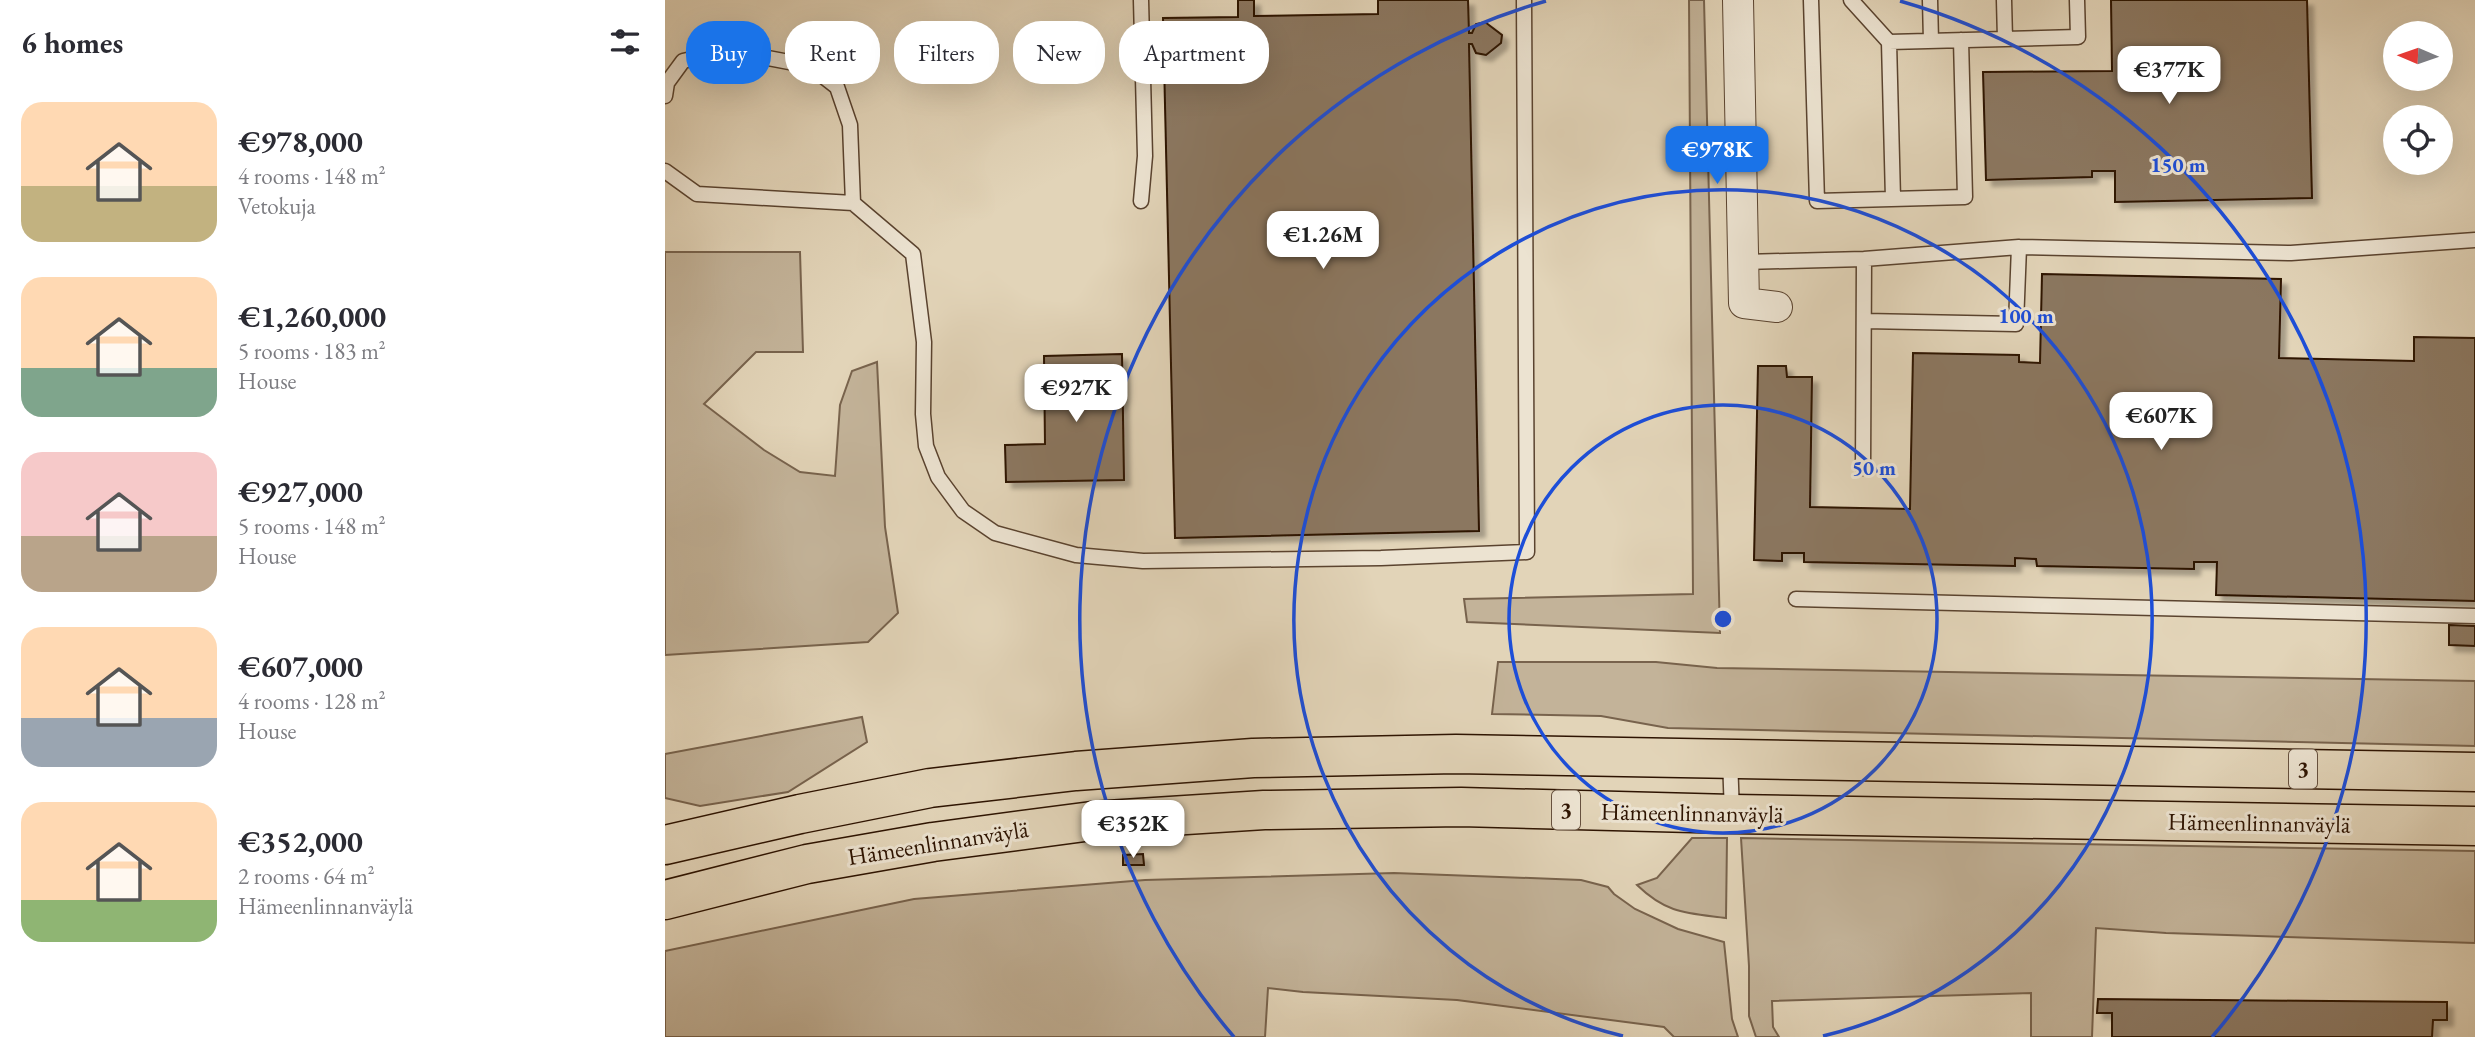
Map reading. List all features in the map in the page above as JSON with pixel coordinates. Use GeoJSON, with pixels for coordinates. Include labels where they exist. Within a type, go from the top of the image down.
{"type":"FeatureCollection","features":[{"type":"Feature","properties":{"kind":"highway","name":"3"},"geometry":{"type":"LineString","coordinates":[[665,845],[930,788],[1076,771],[1254,758],[1456,754],[2475,772]]}},
{"type":"Feature","properties":{"kind":"highway","name":"Hämeenlinnanväylä"},"geometry":{"type":"LineString","coordinates":[[665,900],[807,864],[933,842],[1092,821],[1264,810],[1461,807],[2475,826]]}},
{"type":"Feature","properties":{"kind":"street"},"geometry":{"type":"LineString","coordinates":[[1738,0],[1744,303],[1777,307]]}},
{"type":"Feature","properties":{"kind":"lane"},"geometry":{"type":"LineString","coordinates":[[1141,0],[1145,156],[1141,201]]}},
{"type":"Feature","properties":{"kind":"lane"},"geometry":{"type":"LineString","coordinates":[[665,171],[697,194],[853,203],[913,254],[924,342],[923,414],[926,446],[938,477],[963,511],[995,533],[1076,555],[1143,561],[1381,558],[1527,552],[1524,0]]}},
{"type":"Feature","properties":{"kind":"lane"},"geometry":{"type":"LineString","coordinates":[[1811,0],[1817,201],[1965,197],[1961,40]]}},
{"type":"Feature","properties":{"kind":"lane"},"geometry":{"type":"LineString","coordinates":[[1851,0],[1889,42],[1893,199]]}},
{"type":"Feature","properties":{"kind":"lane"},"geometry":{"type":"LineString","coordinates":[[1930,0],[1931,41]]}},
{"type":"Feature","properties":{"kind":"lane"},"geometry":{"type":"LineString","coordinates":[[2004,0],[2005,39]]}},
{"type":"Feature","properties":{"kind":"lane"},"geometry":{"type":"LineString","coordinates":[[1889,42],[2078,37],[2077,0]]}},
{"type":"Feature","properties":{"kind":"lane"},"geometry":{"type":"LineString","coordinates":[[665,96],[667,83],[684,61],[722,51],[810,66],[837,87],[850,125],[853,203]]}},
{"type":"Feature","properties":{"kind":"lane"},"geometry":{"type":"LineString","coordinates":[[1744,262],[1864,259],[2019,247],[2291,253],[2475,240]]}},
{"type":"Feature","properties":{"kind":"lane"},"geometry":{"type":"LineString","coordinates":[[1864,321],[2017,324],[2019,247]]}},
{"type":"Feature","properties":{"kind":"lane"},"geometry":{"type":"LineString","coordinates":[[1863,468],[1864,259]]}},
{"type":"Feature","properties":{"kind":"lane"},"geometry":{"type":"LineString","coordinates":[[1795,599],[2475,616]]}},
{"type":"Feature","properties":{"kind":"lane"},"geometry":{"type":"LineString","coordinates":[[1730,759],[1732,814]]}},
{"type":"Feature","properties":{"kind":"shaded area"},"geometry":{"type":"Polygon","coordinates":[[[1689,0],[1704,0],[1720,633],[1467,622],[1464,599],[1693,594],[1689,0]]]}},
{"type":"Feature","properties":{"kind":"shaded area"},"geometry":{"type":"Polygon","coordinates":[[[665,252],[800,252],[803,352],[756,352],[704,404],[764,450],[800,472],[835,476],[840,405],[852,371],[877,362],[885,527],[898,613],[868,642],[665,655],[665,252]]]}},
{"type":"Feature","properties":{"kind":"shaded area"},"geometry":{"type":"Polygon","coordinates":[[[1498,662],[1656,662],[1717,668],[2475,681],[2475,746],[1668,728],[1601,716],[1492,714],[1498,662]]]}},
{"type":"Feature","properties":{"kind":"shaded area"},"geometry":{"type":"Polygon","coordinates":[[[862,717],[867,742],[788,792],[700,806],[665,798],[665,754],[862,717]]]}},
{"type":"Feature","properties":{"kind":"shaded area"},"geometry":{"type":"Polygon","coordinates":[[[1692,838],[1727,838],[1726,918],[1668,907],[1637,885],[1657,878],[1692,838]]]}},
{"type":"Feature","properties":{"kind":"shaded area"},"geometry":{"type":"Polygon","coordinates":[[[1741,838],[2475,851],[2475,943],[2166,933],[2096,928],[2092,1037],[2031,1037],[2031,993],[1772,1001],[1773,1027],[1779,1037],[1756,1037],[1749,1016],[1749,966],[1741,838]]]}},
{"type":"Feature","properties":{"kind":"shaded area"},"geometry":{"type":"Polygon","coordinates":[[[1394,873],[1581,880],[1608,887],[1635,909],[1678,929],[1724,942],[1732,1019],[1738,1037],[1674,1037],[1664,1027],[1457,1000],[1268,988],[1265,1037],[665,1037],[665,951],[914,899],[1145,880],[1394,873]]]}},
{"type":"Feature","properties":{"kind":"building"},"geometry":{"type":"Polygon","coordinates":[[[1238,0],[1254,0],[1254,16],[1378,14],[1378,0],[1468,0],[1469,33],[1472,33],[1476,24],[1485,22],[1502,35],[1501,43],[1486,55],[1476,53],[1472,44],[1469,44],[1479,531],[1175,538],[1165,84],[1269,84],[1269,21],[1163,21],[1163,18],[1238,17],[1238,0]]]}},
{"type":"Feature","properties":{"kind":"building"},"geometry":{"type":"Polygon","coordinates":[[[2111,0],[2307,0],[2312,198],[2115,202],[2115,171],[2092,171],[2092,177],[1986,180],[1983,72],[2112,71],[2111,0]]]}},
{"type":"Feature","properties":{"kind":"building"},"geometry":{"type":"Polygon","coordinates":[[[2042,274],[2281,279],[2279,358],[2414,361],[2414,337],[2475,338],[2475,601],[2216,595],[2217,562],[2194,562],[2194,569],[2037,566],[2036,559],[2015,558],[2015,566],[1804,562],[1804,553],[1782,553],[1782,561],[1754,560],[1758,366],[1786,366],[1787,377],[1812,377],[1810,507],[1910,509],[1913,353],[2019,355],[2019,362],[2040,363],[2042,274]]]}},
{"type":"Feature","properties":{"kind":"building"},"geometry":{"type":"Polygon","coordinates":[[[1122,354],[1124,480],[1006,482],[1005,445],[1045,444],[1044,356],[1122,354]]]}},
{"type":"Feature","properties":{"kind":"building"},"geometry":{"type":"Polygon","coordinates":[[[2449,625],[2475,626],[2475,646],[2449,645],[2449,625]]]}},
{"type":"Feature","properties":{"kind":"building"},"geometry":{"type":"Polygon","coordinates":[[[1143,854],[1144,865],[1123,865],[1123,855],[1143,854]]]}},
{"type":"Feature","properties":{"kind":"building"},"geometry":{"type":"Polygon","coordinates":[[[2098,999],[2447,1002],[2447,1020],[2433,1020],[2432,1037],[2112,1037],[2112,1013],[2097,1013],[2098,999]]]}}]}
